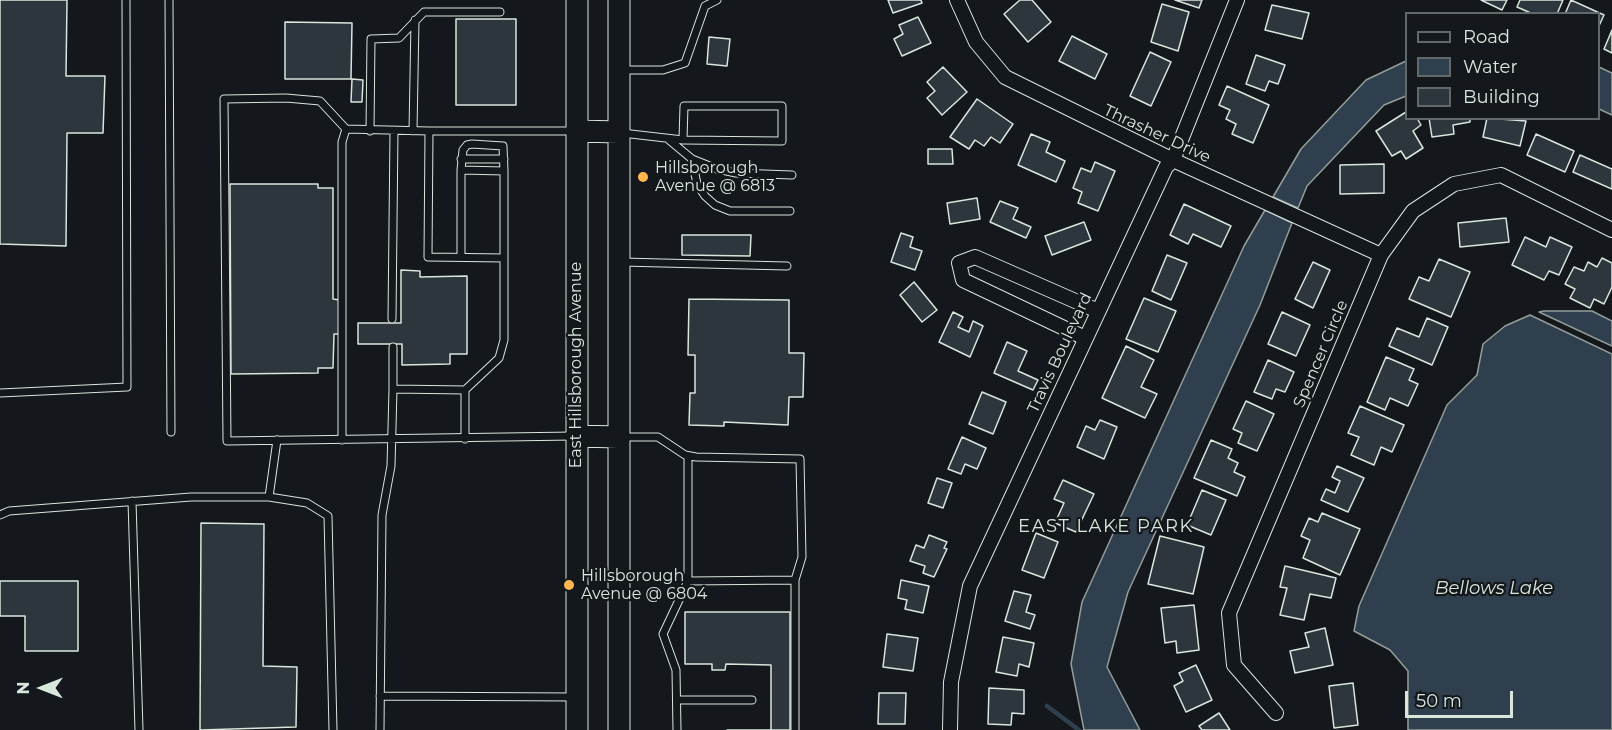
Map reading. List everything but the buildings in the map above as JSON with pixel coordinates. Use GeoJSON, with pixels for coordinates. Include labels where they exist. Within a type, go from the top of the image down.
{"type":"FeatureCollection","features":[{"type":"Feature","properties":{"kind":"main road","name":"East Hillsborough Avenue"},"geometry":{"type":"LineString","coordinates":[[577,0],[577,730]]}},
{"type":"Feature","properties":{"kind":"main road"},"geometry":{"type":"LineString","coordinates":[[619,0],[619,730]]}},
{"type":"Feature","properties":{"kind":"main road"},"geometry":{"type":"LineString","coordinates":[[577,131],[619,132]]}},
{"type":"Feature","properties":{"kind":"main road"},"geometry":{"type":"LineString","coordinates":[[576,436],[619,436]]}},
{"type":"Feature","properties":{"kind":"street","name":"Thrasher Drive"},"geometry":{"type":"LineString","coordinates":[[957,0],[976,42],[1005,77],[1173,160],[1381,255]]}},
{"type":"Feature","properties":{"kind":"street","name":"Travis Boulevard"},"geometry":{"type":"LineString","coordinates":[[950,730],[951,682],[970,586],[1166,167],[1173,160],[1237,0]]}},
{"type":"Feature","properties":{"kind":"street","name":"Spencer Circle"},"geometry":{"type":"LineString","coordinates":[[1276,713],[1234,665],[1229,613],[1381,255],[1413,211],[1454,183],[1501,175],[1612,230]]}},
{"type":"Feature","properties":{"kind":"street"},"geometry":{"type":"LineString","coordinates":[[1085,338],[963,280],[959,263],[975,257],[1098,311]]}},
{"type":"Feature","properties":{"kind":"lane"},"geometry":{"type":"LineString","coordinates":[[0,393],[127,387],[126,0]]}},
{"type":"Feature","properties":{"kind":"lane"},"geometry":{"type":"LineString","coordinates":[[169,0],[171,432]]}},
{"type":"Feature","properties":{"kind":"lane"},"geometry":{"type":"LineString","coordinates":[[619,70],[663,70],[686,63],[705,6],[717,0]]}},
{"type":"Feature","properties":{"kind":"lane"},"geometry":{"type":"LineString","coordinates":[[370,131],[371,39],[399,38],[424,12],[500,12]]}},
{"type":"Feature","properties":{"kind":"lane"},"geometry":{"type":"LineString","coordinates":[[413,131],[415,19]]}},
{"type":"Feature","properties":{"kind":"lane"},"geometry":{"type":"LineString","coordinates":[[576,436],[227,441],[224,99],[286,98],[320,101],[346,129],[577,131]]}},
{"type":"Feature","properties":{"kind":"lane"},"geometry":{"type":"LineString","coordinates":[[619,132],[668,140],[782,141],[782,106],[684,106],[683,140]]}},
{"type":"Feature","properties":{"kind":"lane"},"geometry":{"type":"LineString","coordinates":[[342,440],[342,142],[346,129]]}},
{"type":"Feature","properties":{"kind":"lane"},"geometry":{"type":"LineString","coordinates":[[429,130],[429,257],[504,258]]}},
{"type":"Feature","properties":{"kind":"lane"},"geometry":{"type":"LineString","coordinates":[[392,319],[394,131]]}},
{"type":"Feature","properties":{"kind":"lane"},"geometry":{"type":"LineString","coordinates":[[668,140],[692,159],[717,169],[736,173],[792,175]]}},
{"type":"Feature","properties":{"kind":"lane"},"geometry":{"type":"LineString","coordinates":[[393,389],[465,390],[499,358],[504,339],[504,159],[503,146],[499,144],[467,145],[461,159],[461,257]]}},
{"type":"Feature","properties":{"kind":"lane"},"geometry":{"type":"LineString","coordinates":[[461,159],[504,159]]}},
{"type":"Feature","properties":{"kind":"lane"},"geometry":{"type":"LineString","coordinates":[[692,159],[697,184],[716,206],[730,211],[790,211]]}},
{"type":"Feature","properties":{"kind":"lane"},"geometry":{"type":"LineString","coordinates":[[461,170],[504,171]]}},
{"type":"Feature","properties":{"kind":"lane"},"geometry":{"type":"LineString","coordinates":[[619,262],[787,266]]}},
{"type":"Feature","properties":{"kind":"lane"},"geometry":{"type":"LineString","coordinates":[[380,730],[382,516],[391,466],[393,347]]}},
{"type":"Feature","properties":{"kind":"lane"},"geometry":{"type":"LineString","coordinates":[[465,390],[465,439]]}},
{"type":"Feature","properties":{"kind":"lane"},"geometry":{"type":"LineString","coordinates":[[619,436],[658,437],[688,456],[800,459],[801,557],[795,580],[795,730]]}},
{"type":"Feature","properties":{"kind":"lane"},"geometry":{"type":"LineString","coordinates":[[269,497],[277,440]]}},
{"type":"Feature","properties":{"kind":"lane"},"geometry":{"type":"LineString","coordinates":[[677,730],[676,670],[663,634],[688,581],[688,456]]}},
{"type":"Feature","properties":{"kind":"lane"},"geometry":{"type":"LineString","coordinates":[[0,515],[9,512],[191,496],[269,497],[307,503],[328,516],[333,730]]}},
{"type":"Feature","properties":{"kind":"lane"},"geometry":{"type":"LineString","coordinates":[[132,501],[139,730]]}},
{"type":"Feature","properties":{"kind":"lane"},"geometry":{"type":"LineString","coordinates":[[688,581],[795,580]]}},
{"type":"Feature","properties":{"kind":"lane"},"geometry":{"type":"LineString","coordinates":[[380,696],[577,697]]}},
{"type":"Feature","properties":{"kind":"lane"},"geometry":{"type":"LineString","coordinates":[[677,700],[752,700]]}},
{"type":"Feature","properties":{"kind":"water"},"geometry":{"type":"Polygon","coordinates":[[[1405,61],[1405,96],[1384,105],[1307,186],[1298,208],[1273,197],[1301,149],[1366,80],[1405,61]]]}},
{"type":"Feature","properties":{"kind":"water"},"geometry":{"type":"Polygon","coordinates":[[[1600,67],[1612,73],[1612,115],[1600,109],[1600,67]]]}},
{"type":"Feature","properties":{"kind":"water"},"geometry":{"type":"Polygon","coordinates":[[[1265,210],[1292,223],[1260,305],[1128,592],[1107,667],[1140,730],[1084,730],[1071,664],[1082,602],[1244,246],[1265,210]]]}},
{"type":"Feature","properties":{"kind":"water"},"geometry":{"type":"Polygon","coordinates":[[[1592,311],[1612,321],[1612,346],[1539,312],[1592,311]]]}},
{"type":"Feature","properties":{"kind":"water","name":"Bellows Lake"},"geometry":{"type":"Polygon","coordinates":[[[1530,315],[1612,354],[1612,730],[1408,730],[1408,671],[1390,650],[1354,631],[1359,606],[1447,405],[1477,375],[1483,344],[1505,326],[1530,315]]]}},
{"type":"Feature","properties":{"kind":"waterway"},"geometry":{"type":"LineString","coordinates":[[1047,706],[1079,730]]}},
{"type":"Feature","properties":{"kind":"place","name":"Hillsborough Avenue @ 6813"},"geometry":{"type":"Point","coordinates":[643,177]}},
{"type":"Feature","properties":{"kind":"place","name":"Hillsborough Avenue @ 6804"},"geometry":{"type":"Point","coordinates":[569,585]}},
{"type":"Feature","properties":{"kind":"district","name":"EAST LAKE PARK"},"geometry":{"type":"Point","coordinates":[1106,527]}}]}
